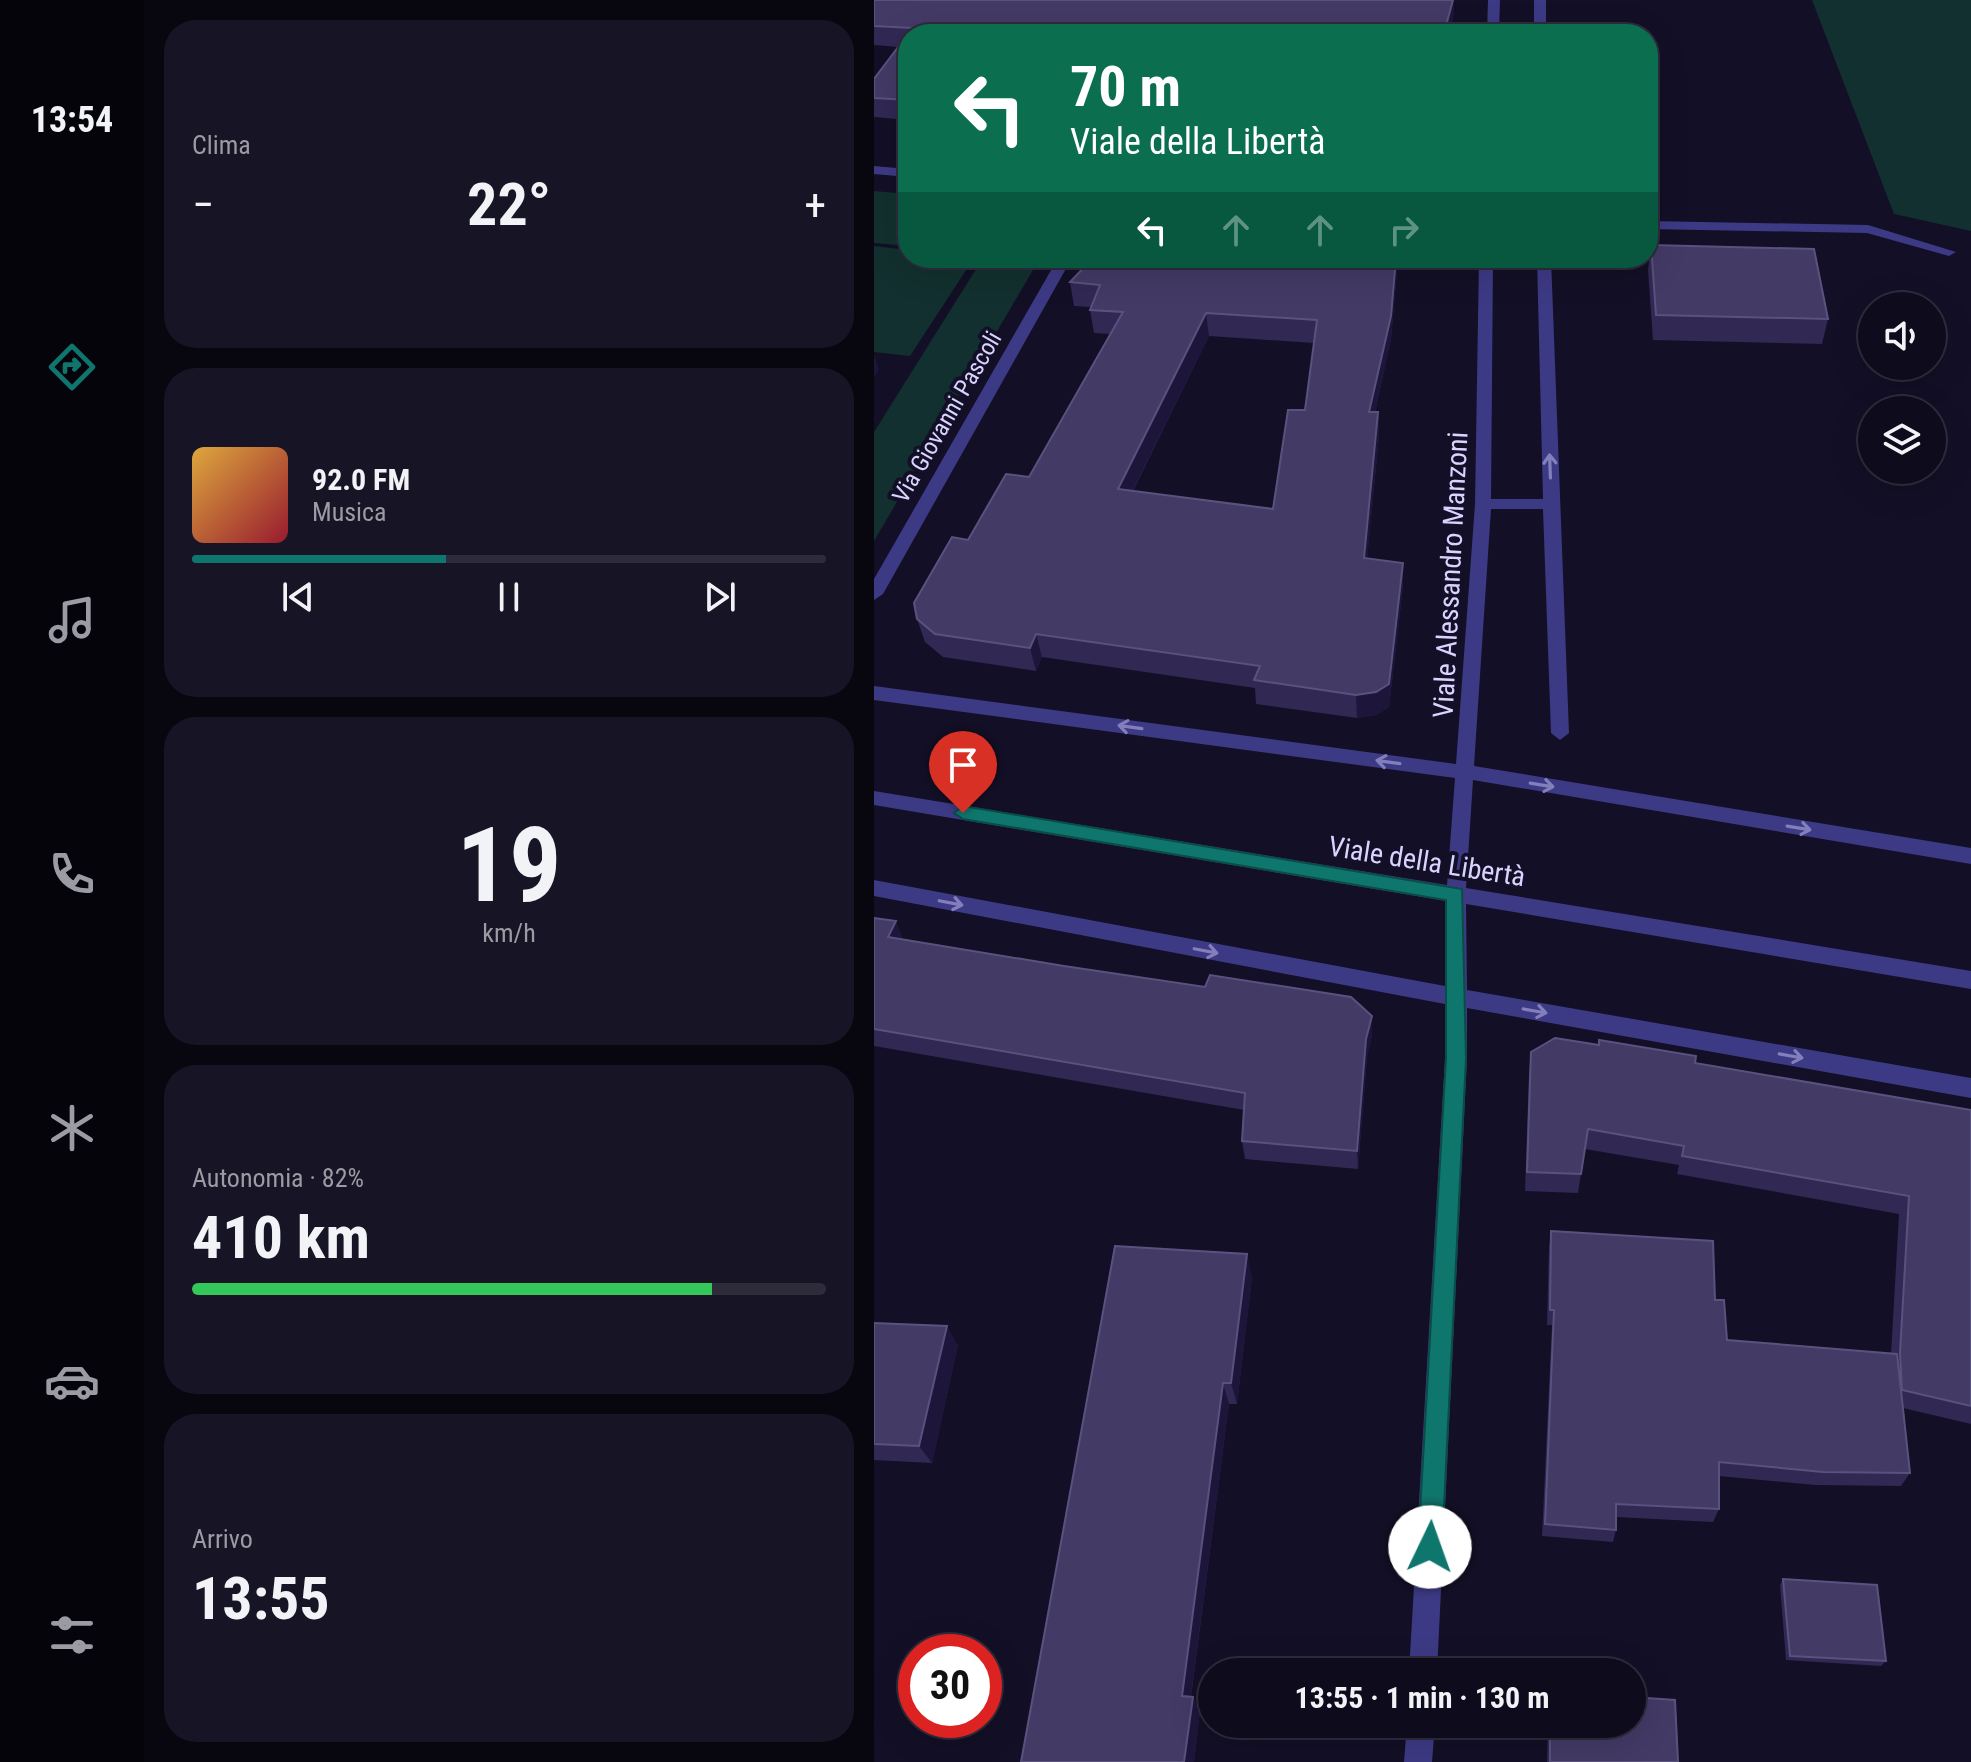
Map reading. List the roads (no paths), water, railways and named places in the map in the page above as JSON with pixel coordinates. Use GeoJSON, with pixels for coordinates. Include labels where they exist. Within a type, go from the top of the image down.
{"type":"FeatureCollection","features":[{"type":"Feature","properties":{"kind":"street"},"geometry":{"type":"LineString","coordinates":[[1493,24],[1494,0]]}},
{"type":"Feature","properties":{"kind":"street"},"geometry":{"type":"LineString","coordinates":[[1540,0],[1540,24]]}},
{"type":"Feature","properties":{"kind":"street"},"geometry":{"type":"LineString","coordinates":[[874,170],[898,172]]}},
{"type":"Feature","properties":{"kind":"street"},"geometry":{"type":"LineString","coordinates":[[1658,225],[1868,229],[1949,252]]}},
{"type":"Feature","properties":{"kind":"street","name":"Via Giovanni Pascoli"},"geometry":{"type":"LineString","coordinates":[[874,594],[1059,268]]}},
{"type":"Feature","properties":{"kind":"street","name":"Viale Alessandro Manzoni"},"geometry":{"type":"LineString","coordinates":[[1424,1658],[1458,997],[1456,894],[1483,504],[1486,268]]}},
{"type":"Feature","properties":{"kind":"street"},"geometry":{"type":"LineString","coordinates":[[1544,268],[1560,733]]}},
{"type":"Feature","properties":{"kind":"street"},"geometry":{"type":"LineString","coordinates":[[1483,504],[1551,504]]}},
{"type":"Feature","properties":{"kind":"street"},"geometry":{"type":"LineString","coordinates":[[874,693],[1465,772],[1971,856]]}},
{"type":"Feature","properties":{"kind":"street","name":"Viale della Libertà"},"geometry":{"type":"LineString","coordinates":[[874,798],[1971,980]]}},
{"type":"Feature","properties":{"kind":"street"},"geometry":{"type":"LineString","coordinates":[[874,888],[1458,997],[1971,1088]]}},
{"type":"Feature","properties":{"kind":"street"},"geometry":{"type":"LineString","coordinates":[[1418,1762],[1420,1738]]}}]}
